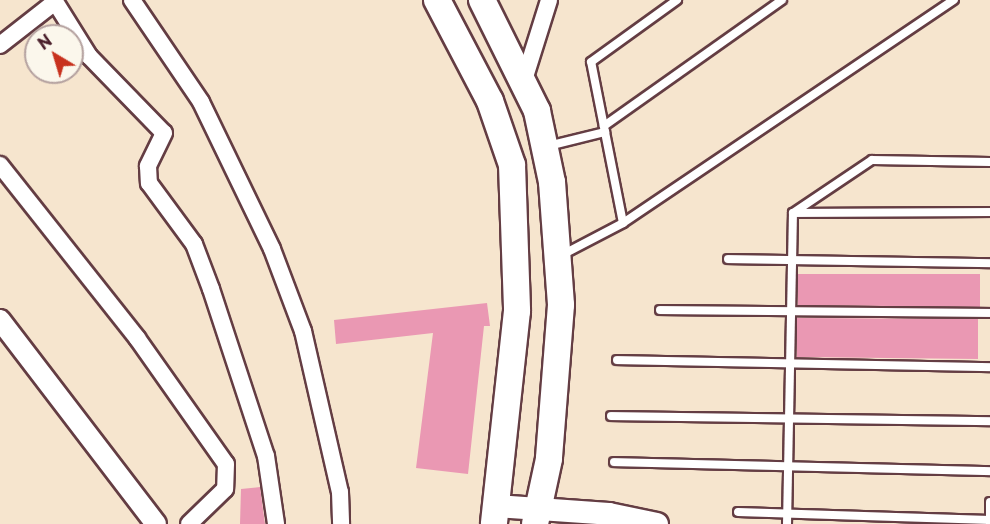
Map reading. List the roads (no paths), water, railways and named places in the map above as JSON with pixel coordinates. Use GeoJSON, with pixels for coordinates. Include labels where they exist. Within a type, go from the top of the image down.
{"type":"FeatureCollection","features":[{"type":"Feature","properties":{"kind":"main road"},"geometry":{"type":"LineString","coordinates":[[437,0],[490,101],[512,165],[517,311],[495,515],[657,524]]}},
{"type":"Feature","properties":{"kind":"main road"},"geometry":{"type":"LineString","coordinates":[[482,0],[524,80],[545,147],[557,257],[561,304],[537,516]]}},
{"type":"Feature","properties":{"kind":"street"},"geometry":{"type":"LineString","coordinates":[[132,0],[201,102],[272,249],[303,331],[340,492],[340,524]]}},
{"type":"Feature","properties":{"kind":"street"},"geometry":{"type":"LineString","coordinates":[[524,80],[549,0]]}},
{"type":"Feature","properties":{"kind":"street"},"geometry":{"type":"LineString","coordinates":[[0,45],[55,1],[89,56],[164,133],[148,166],[149,183],[194,244],[211,289],[266,456],[276,524]]}},
{"type":"Feature","properties":{"kind":"street"},"geometry":{"type":"LineString","coordinates":[[0,165],[137,338],[226,464],[225,489],[189,524]]}},
{"type":"Feature","properties":{"kind":"street"},"geometry":{"type":"LineString","coordinates":[[0,320],[156,524]]}},
{"type":"Feature","properties":{"kind":"lane"},"geometry":{"type":"LineString","coordinates":[[623,223],[591,62],[677,0]]}},
{"type":"Feature","properties":{"kind":"lane"},"geometry":{"type":"LineString","coordinates":[[545,147],[604,129],[782,0]]}},
{"type":"Feature","properties":{"kind":"lane"},"geometry":{"type":"LineString","coordinates":[[557,257],[623,223],[954,0]]}},
{"type":"Feature","properties":{"kind":"lane"},"geometry":{"type":"LineString","coordinates":[[793,213],[872,160],[990,162]]}},
{"type":"Feature","properties":{"kind":"lane"},"geometry":{"type":"LineString","coordinates":[[793,213],[990,212]]}},
{"type":"Feature","properties":{"kind":"lane"},"geometry":{"type":"LineString","coordinates":[[787,524],[793,213]]}},
{"type":"Feature","properties":{"kind":"lane"},"geometry":{"type":"LineString","coordinates":[[728,259],[792,258],[990,263]]}},
{"type":"Feature","properties":{"kind":"lane"},"geometry":{"type":"LineString","coordinates":[[660,310],[990,313]]}},
{"type":"Feature","properties":{"kind":"lane"},"geometry":{"type":"LineString","coordinates":[[617,360],[990,367]]}},
{"type":"Feature","properties":{"kind":"lane"},"geometry":{"type":"LineString","coordinates":[[610,416],[789,416],[990,421]]}},
{"type":"Feature","properties":{"kind":"lane"},"geometry":{"type":"LineString","coordinates":[[614,462],[788,464],[990,471]]}},
{"type":"Feature","properties":{"kind":"lane"},"geometry":{"type":"LineString","coordinates":[[738,512],[990,521],[990,502]]}}]}
